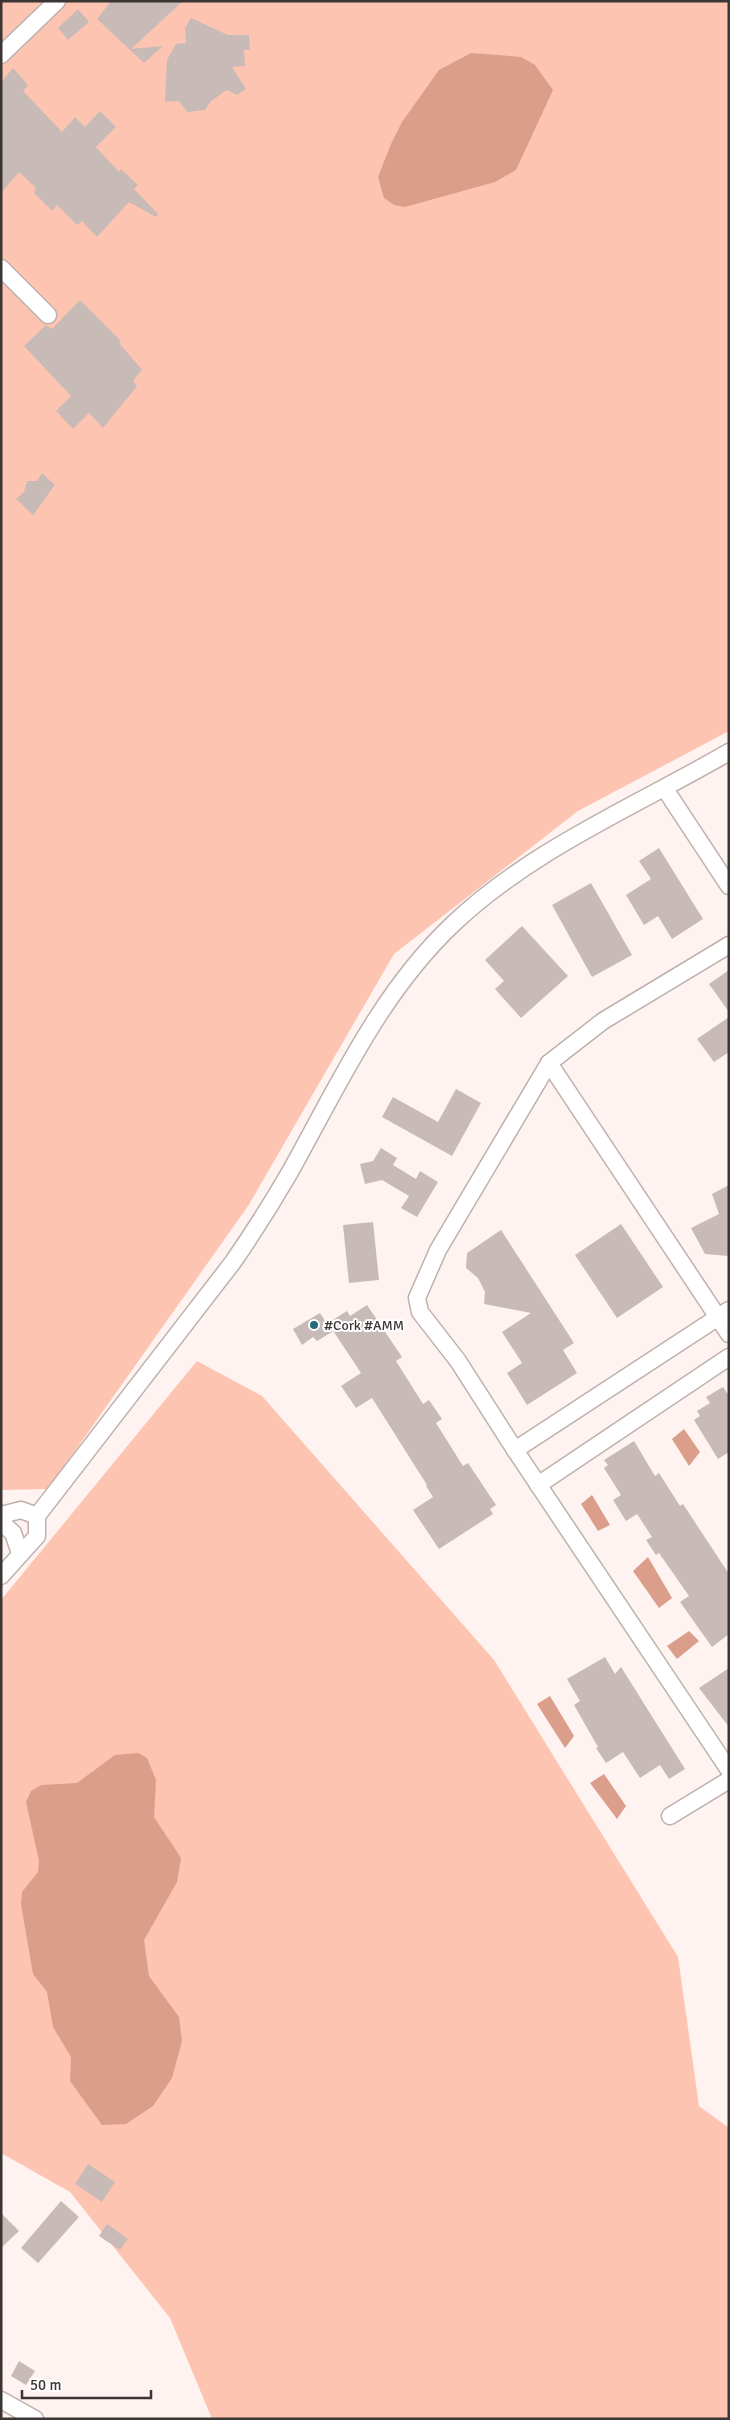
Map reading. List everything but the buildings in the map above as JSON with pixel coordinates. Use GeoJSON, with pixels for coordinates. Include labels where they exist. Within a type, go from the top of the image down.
{"type":"FeatureCollection","features":[{"type":"Feature","properties":{"kind":"street"},"geometry":{"type":"LineString","coordinates":[[1,55],[57,1]]}},
{"type":"Feature","properties":{"kind":"street"},"geometry":{"type":"LineString","coordinates":[[1,268],[48,315]]}},
{"type":"Feature","properties":{"kind":"street"},"geometry":{"type":"LineString","coordinates":[[1,1576],[20,1554],[33,1544],[37,1536],[37,1516],[233,1262],[267,1212],[376,1017],[434,944],[474,904],[512,876],[573,838],[729,752]]}},
{"type":"Feature","properties":{"kind":"street"},"geometry":{"type":"LineString","coordinates":[[664,789],[729,886]]}},
{"type":"Feature","properties":{"kind":"street"},"geometry":{"type":"LineString","coordinates":[[729,944],[603,1021],[549,1063],[438,1250],[417,1298],[420,1312],[458,1361],[538,1485],[729,1770]]}},
{"type":"Feature","properties":{"kind":"street"},"geometry":{"type":"LineString","coordinates":[[549,1063],[723,1314],[729,1334]]}},
{"type":"Feature","properties":{"kind":"street"},"geometry":{"type":"LineString","coordinates":[[515,1450],[723,1314]]}},
{"type":"Feature","properties":{"kind":"street"},"geometry":{"type":"LineString","coordinates":[[538,1485],[729,1356]]}},
{"type":"Feature","properties":{"kind":"street"},"geometry":{"type":"LineString","coordinates":[[1,1515],[21,1510],[37,1516]]}},
{"type":"Feature","properties":{"kind":"street"},"geometry":{"type":"LineString","coordinates":[[1,1522],[13,1533],[20,1554]]}},
{"type":"Feature","properties":{"kind":"street"},"geometry":{"type":"LineString","coordinates":[[670,1816],[729,1780]]}},
{"type":"Feature","properties":{"kind":"street"},"geometry":{"type":"LineString","coordinates":[[1,2400],[35,2419]]}},
{"type":"Feature","properties":{"kind":"shaded area"},"geometry":{"type":"Polygon","coordinates":[[[1,1],[729,1],[729,731],[578,811],[394,954],[248,1206],[48,1489],[1,1490],[1,1]]]}},
{"type":"Feature","properties":{"kind":"shaded area"},"geometry":{"type":"Polygon","coordinates":[[[471,53],[521,57],[535,65],[553,90],[516,170],[495,182],[405,207],[394,205],[384,198],[378,177],[402,122],[439,70],[471,53]]]}},
{"type":"Feature","properties":{"kind":"shaded area"},"geometry":{"type":"Polygon","coordinates":[[[197,1361],[262,1396],[494,1660],[678,1957],[699,2106],[729,2128],[729,2419],[212,2419],[170,2318],[70,2192],[1,2153],[1,1600],[197,1361]]]}},
{"type":"Feature","properties":{"kind":"shaded area"},"geometry":{"type":"Polygon","coordinates":[[[684,1429],[700,1452],[689,1466],[672,1439],[684,1429]]]}},
{"type":"Feature","properties":{"kind":"shaded area"},"geometry":{"type":"Polygon","coordinates":[[[592,1495],[610,1525],[598,1531],[581,1504],[592,1495]]]}},
{"type":"Feature","properties":{"kind":"shaded area"},"geometry":{"type":"Polygon","coordinates":[[[648,1557],[672,1598],[659,1608],[633,1571],[648,1557]]]}},
{"type":"Feature","properties":{"kind":"shaded area"},"geometry":{"type":"Polygon","coordinates":[[[689,1631],[699,1641],[677,1659],[667,1646],[689,1631]]]}},
{"type":"Feature","properties":{"kind":"shaded area"},"geometry":{"type":"Polygon","coordinates":[[[550,1696],[574,1736],[565,1748],[537,1704],[550,1696]]]}},
{"type":"Feature","properties":{"kind":"shaded area"},"geometry":{"type":"Polygon","coordinates":[[[138,1753],[147,1758],[156,1780],[154,1817],[181,1858],[177,1882],[144,1940],[149,1976],[179,2017],[182,2041],[172,2078],[153,2106],[126,2124],[102,2125],[70,2081],[71,2057],[53,2027],[47,1992],[33,1974],[21,1904],[22,1892],[38,1872],[39,1861],[26,1802],[31,1791],[41,1785],[77,1783],[115,1755],[138,1753]]]}},
{"type":"Feature","properties":{"kind":"shaded area"},"geometry":{"type":"Polygon","coordinates":[[[604,1774],[626,1806],[617,1819],[590,1783],[604,1774]]]}},
{"type":"Feature","properties":{"kind":"place","name":"#Cork #AMM"},"geometry":{"type":"Point","coordinates":[314,1325]}}]}
